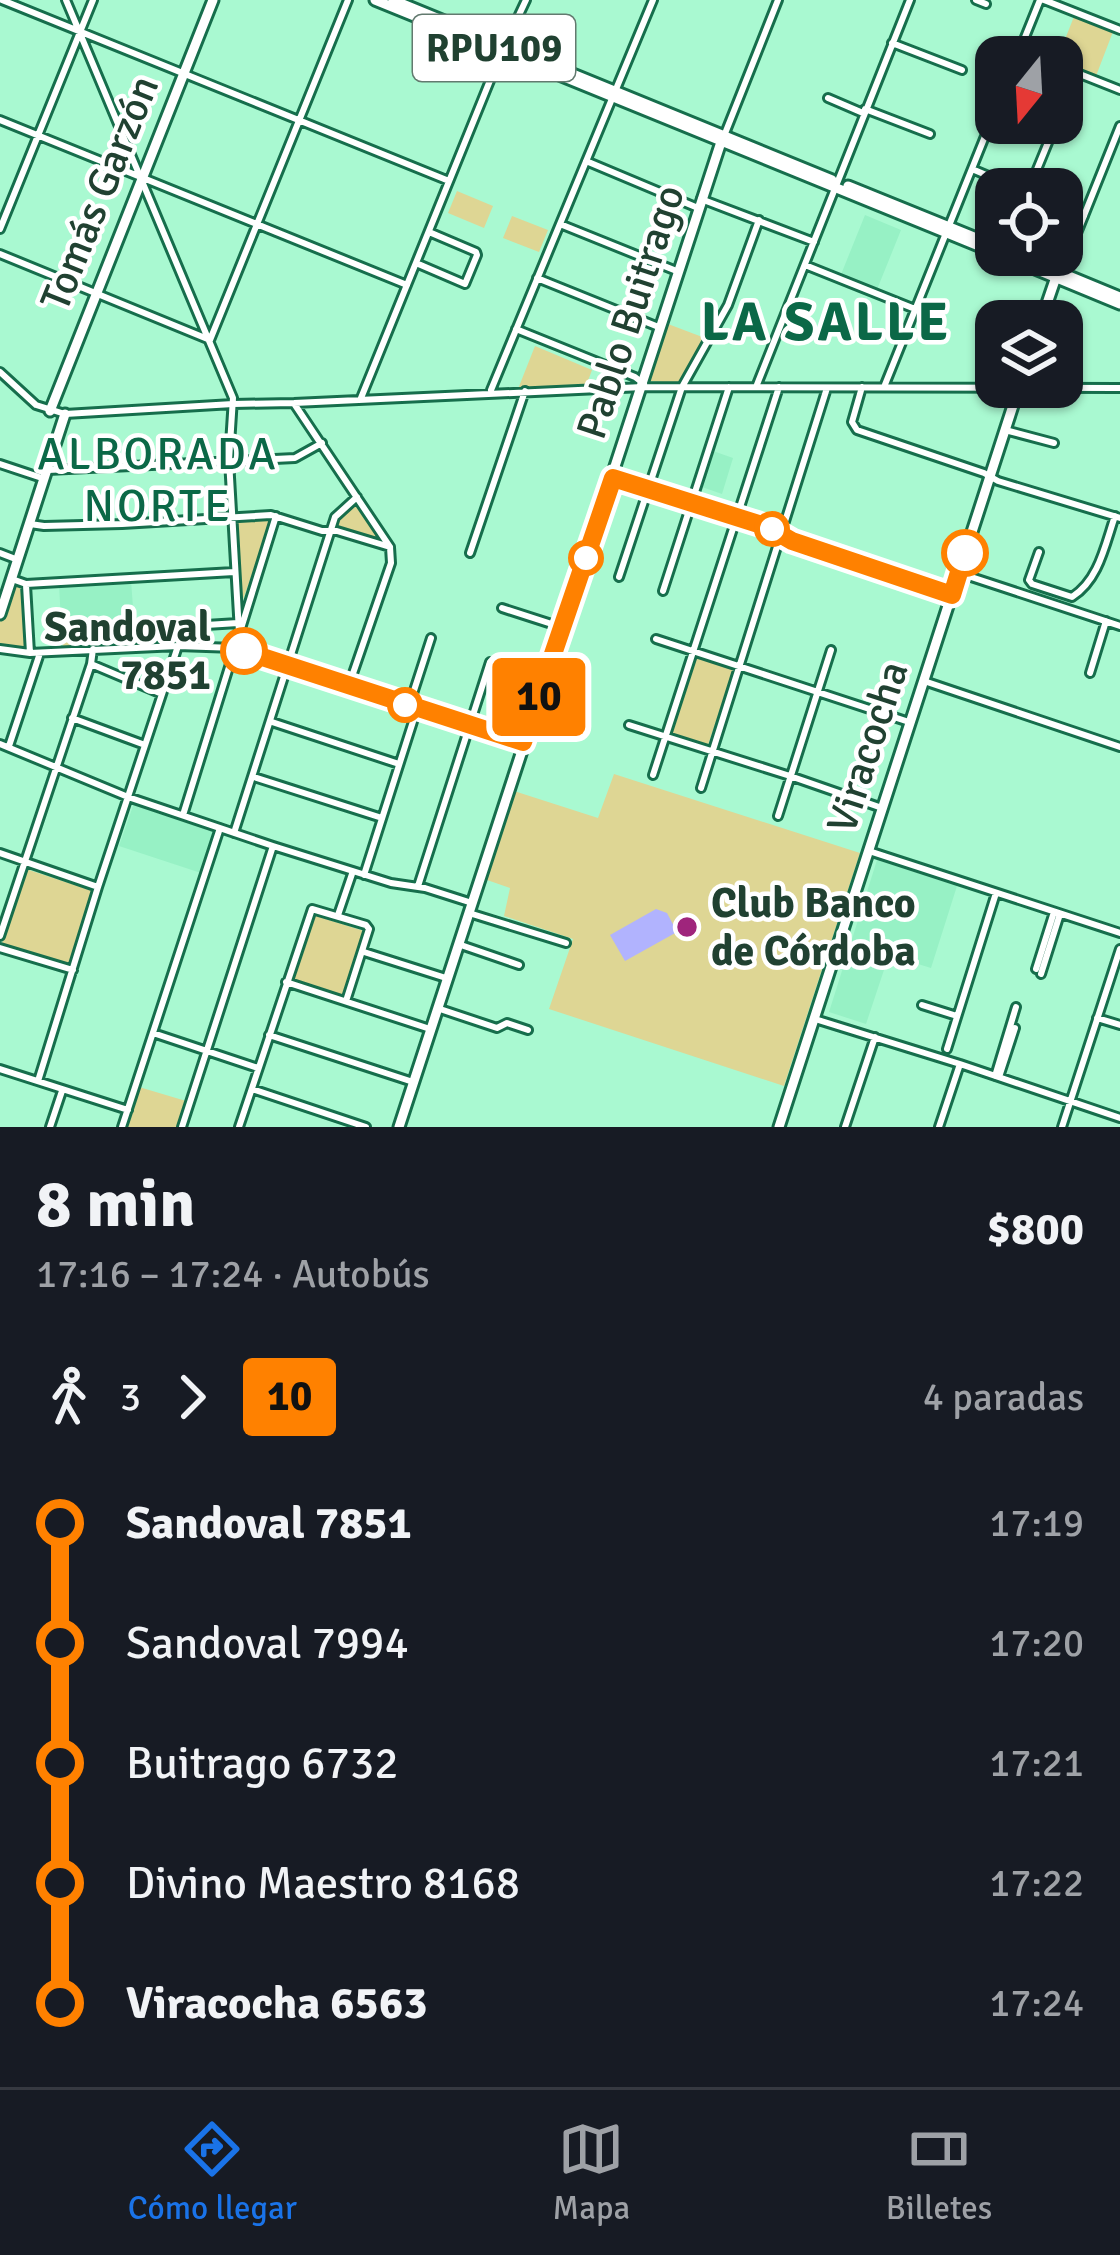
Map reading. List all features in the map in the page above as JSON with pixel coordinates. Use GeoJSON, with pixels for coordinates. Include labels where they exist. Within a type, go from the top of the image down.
{"type":"FeatureCollection","features":[{"type":"Feature","properties":{"kind":"main road","name":"Tomás Garzón"},"geometry":{"type":"LineString","coordinates":[[50,411],[212,0]]}},
{"type":"Feature","properties":{"kind":"main road","name":"RPU109"},"geometry":{"type":"LineString","coordinates":[[375,0],[975,242]]}},
{"type":"Feature","properties":{"kind":"main road","name":"RPU109"},"geometry":{"type":"LineString","coordinates":[[393,0],[418,5],[504,49]]}},
{"type":"Feature","properties":{"kind":"main road","name":"Pablo Buitrago"},"geometry":{"type":"LineString","coordinates":[[398,1127],[722,139]]}},
{"type":"Feature","properties":{"kind":"main road","name":"RPU109"},"geometry":{"type":"LineString","coordinates":[[1061,276],[1120,300]]}},
{"type":"Feature","properties":{"kind":"main road","name":"Viracocha"},"geometry":{"type":"LineString","coordinates":[[779,1127],[1012,408]]}},
{"type":"Feature","properties":{"kind":"main road"},"geometry":{"type":"LineString","coordinates":[[0,614],[65,414]]}},
{"type":"Feature","properties":{"kind":"street"},"geometry":{"type":"LineString","coordinates":[[2,0],[449,181]]}},
{"type":"Feature","properties":{"kind":"street"},"geometry":{"type":"LineString","coordinates":[[67,0],[233,404],[229,460],[238,628]]}},
{"type":"Feature","properties":{"kind":"street"},"geometry":{"type":"LineString","coordinates":[[0,229],[93,0]]}},
{"type":"Feature","properties":{"kind":"street"},"geometry":{"type":"LineString","coordinates":[[210,340],[348,0]]}},
{"type":"Feature","properties":{"kind":"street"},"geometry":{"type":"LineString","coordinates":[[361,398],[526,0]]}},
{"type":"Feature","properties":{"kind":"street"},"geometry":{"type":"LineString","coordinates":[[490,392],[652,0]]}},
{"type":"Feature","properties":{"kind":"street","name":"Pablo Buitrago"},"geometry":{"type":"LineString","coordinates":[[722,139],[778,0]]}},
{"type":"Feature","properties":{"kind":"street"},"geometry":{"type":"LineString","coordinates":[[756,387],[910,0]]}},
{"type":"Feature","properties":{"kind":"street"},"geometry":{"type":"LineString","coordinates":[[976,0],[986,4]]}},
{"type":"Feature","properties":{"kind":"street"},"geometry":{"type":"LineString","coordinates":[[1026,36],[1042,0],[1120,30]]}},
{"type":"Feature","properties":{"kind":"street"},"geometry":{"type":"LineString","coordinates":[[892,43],[962,70]]}},
{"type":"Feature","properties":{"kind":"street"},"geometry":{"type":"LineString","coordinates":[[1083,76],[1120,90]]}},
{"type":"Feature","properties":{"kind":"street"},"geometry":{"type":"LineString","coordinates":[[828,98],[930,134]]}},
{"type":"Feature","properties":{"kind":"street"},"geometry":{"type":"LineString","coordinates":[[0,120],[407,285]]}},
{"type":"Feature","properties":{"kind":"street"},"geometry":{"type":"LineString","coordinates":[[1084,216],[1120,126]]}},
{"type":"Feature","properties":{"kind":"street"},"geometry":{"type":"LineString","coordinates":[[884,387],[982,144]]}},
{"type":"Feature","properties":{"kind":"street"},"geometry":{"type":"LineString","coordinates":[[586,161],[814,242]]}},
{"type":"Feature","properties":{"kind":"street"},"geometry":{"type":"LineString","coordinates":[[619,577],[682,387],[728,305],[759,220]]}},
{"type":"Feature","properties":{"kind":"street"},"geometry":{"type":"LineString","coordinates":[[560,224],[679,272]]}},
{"type":"Feature","properties":{"kind":"street"},"geometry":{"type":"LineString","coordinates":[[416,263],[464,284],[478,255],[429,232]]}},
{"type":"Feature","properties":{"kind":"street"},"geometry":{"type":"LineString","coordinates":[[0,254],[210,340]]}},
{"type":"Feature","properties":{"kind":"street"},"geometry":{"type":"LineString","coordinates":[[805,265],[915,309]]}},
{"type":"Feature","properties":{"kind":"street"},"geometry":{"type":"LineString","coordinates":[[537,278],[661,328]]}},
{"type":"Feature","properties":{"kind":"street"},"geometry":{"type":"LineString","coordinates":[[516,329],[635,377],[643,385]]}},
{"type":"Feature","properties":{"kind":"street"},"geometry":{"type":"LineString","coordinates":[[0,372],[28,400],[65,414],[643,385],[975,387]]}},
{"type":"Feature","properties":{"kind":"street"},"geometry":{"type":"LineString","coordinates":[[663,591],[729,387]]}},
{"type":"Feature","properties":{"kind":"street"},"geometry":{"type":"LineString","coordinates":[[653,775],[779,387]]}},
{"type":"Feature","properties":{"kind":"street"},"geometry":{"type":"LineString","coordinates":[[862,387],[854,428],[998,481],[1118,517],[1093,577],[1072,597],[1029,580],[1039,552]]}},
{"type":"Feature","properties":{"kind":"street"},"geometry":{"type":"LineString","coordinates":[[700,788],[827,388]]}},
{"type":"Feature","properties":{"kind":"street"},"geometry":{"type":"LineString","coordinates":[[1083,388],[1120,388]]}},
{"type":"Feature","properties":{"kind":"street"},"geometry":{"type":"LineString","coordinates":[[470,553],[525,391]]}},
{"type":"Feature","properties":{"kind":"street"},"geometry":{"type":"LineString","coordinates":[[294,403],[390,547],[391,563],[349,685]]}},
{"type":"Feature","properties":{"kind":"street"},"geometry":{"type":"LineString","coordinates":[[1005,430],[1054,442]]}},
{"type":"Feature","properties":{"kind":"street"},"geometry":{"type":"LineString","coordinates":[[0,464],[46,474],[299,458],[322,443]]}},
{"type":"Feature","properties":{"kind":"street"},"geometry":{"type":"LineString","coordinates":[[613,478],[768,527],[792,541],[952,595]]}},
{"type":"Feature","properties":{"kind":"street"},"geometry":{"type":"LineString","coordinates":[[234,832],[331,531],[339,512],[357,497]]}},
{"type":"Feature","properties":{"kind":"street"},"geometry":{"type":"LineString","coordinates":[[30,524],[102,525],[276,515],[390,547]]}},
{"type":"Feature","properties":{"kind":"street"},"geometry":{"type":"LineString","coordinates":[[183,814],[276,515]]}},
{"type":"Feature","properties":{"kind":"street"},"geometry":{"type":"LineString","coordinates":[[0,554],[18,560]]}},
{"type":"Feature","properties":{"kind":"street"},"geometry":{"type":"LineString","coordinates":[[12,579],[26,584],[234,572]]}},
{"type":"Feature","properties":{"kind":"street"},"geometry":{"type":"LineString","coordinates":[[959,573],[1120,626]]}},
{"type":"Feature","properties":{"kind":"street"},"geometry":{"type":"LineString","coordinates":[[26,584],[30,653]]}},
{"type":"Feature","properties":{"kind":"street"},"geometry":{"type":"LineString","coordinates":[[502,608],[562,628]]}},
{"type":"Feature","properties":{"kind":"street"},"geometry":{"type":"LineString","coordinates":[[1090,673],[1106,621]]}},
{"type":"Feature","properties":{"kind":"street"},"geometry":{"type":"LineString","coordinates":[[142,628],[238,628]]}},
{"type":"Feature","properties":{"kind":"street"},"geometry":{"type":"LineString","coordinates":[[364,875],[399,764],[430,638]]}},
{"type":"Feature","properties":{"kind":"street"},"geometry":{"type":"LineString","coordinates":[[656,639],[910,722]]}},
{"type":"Feature","properties":{"kind":"street"},"geometry":{"type":"LineString","coordinates":[[38,1081],[178,646]]}},
{"type":"Feature","properties":{"kind":"street"},"geometry":{"type":"LineString","coordinates":[[0,649],[40,653],[235,647],[523,742]]}},
{"type":"Feature","properties":{"kind":"street"},"geometry":{"type":"LineString","coordinates":[[0,936],[93,649]]}},
{"type":"Feature","properties":{"kind":"street"},"geometry":{"type":"LineString","coordinates":[[778,816],[831,650]]}},
{"type":"Feature","properties":{"kind":"street"},"geometry":{"type":"LineString","coordinates":[[40,653],[4,746],[128,797],[364,875],[418,886],[566,944]]}},
{"type":"Feature","properties":{"kind":"street"},"geometry":{"type":"LineString","coordinates":[[418,886],[490,662]]}},
{"type":"Feature","properties":{"kind":"street"},"geometry":{"type":"LineString","coordinates":[[91,664],[161,694]]}},
{"type":"Feature","properties":{"kind":"street"},"geometry":{"type":"LineString","coordinates":[[924,682],[1120,747]]}},
{"type":"Feature","properties":{"kind":"street"},"geometry":{"type":"LineString","coordinates":[[72,718],[145,745]]}},
{"type":"Feature","properties":{"kind":"street"},"geometry":{"type":"LineString","coordinates":[[270,722],[399,764]]}},
{"type":"Feature","properties":{"kind":"street"},"geometry":{"type":"LineString","coordinates":[[629,725],[882,808]]}},
{"type":"Feature","properties":{"kind":"street"},"geometry":{"type":"LineString","coordinates":[[252,777],[382,818]]}},
{"type":"Feature","properties":{"kind":"street"},"geometry":{"type":"LineString","coordinates":[[122,1127],[220,828]]}},
{"type":"Feature","properties":{"kind":"street"},"geometry":{"type":"LineString","coordinates":[[182,1127],[273,846]]}},
{"type":"Feature","properties":{"kind":"street"},"geometry":{"type":"LineString","coordinates":[[869,851],[1120,933]]}},
{"type":"Feature","properties":{"kind":"street"},"geometry":{"type":"LineString","coordinates":[[0,853],[98,886]]}},
{"type":"Feature","properties":{"kind":"street"},"geometry":{"type":"LineString","coordinates":[[338,915],[353,871]]}},
{"type":"Feature","properties":{"kind":"street"},"geometry":{"type":"LineString","coordinates":[[947,1049],[996,893]]}},
{"type":"Feature","properties":{"kind":"street"},"geometry":{"type":"LineString","coordinates":[[239,1127],[312,909],[369,929],[346,1001]]}},
{"type":"Feature","properties":{"kind":"street"},"geometry":{"type":"LineString","coordinates":[[1038,972],[1057,913]]}},
{"type":"Feature","properties":{"kind":"street"},"geometry":{"type":"LineString","coordinates":[[458,944],[519,965]]}},
{"type":"Feature","properties":{"kind":"street"},"geometry":{"type":"LineString","coordinates":[[0,948],[73,970]]}},
{"type":"Feature","properties":{"kind":"street"},"geometry":{"type":"LineString","coordinates":[[1062,1127],[1120,949]]}},
{"type":"Feature","properties":{"kind":"street"},"geometry":{"type":"LineString","coordinates":[[363,952],[446,978]]}},
{"type":"Feature","properties":{"kind":"street"},"geometry":{"type":"LineString","coordinates":[[286,982],[430,1029]]}},
{"type":"Feature","properties":{"kind":"street"},"geometry":{"type":"LineString","coordinates":[[922,1005],[957,1016]]}},
{"type":"Feature","properties":{"kind":"street"},"geometry":{"type":"LineString","coordinates":[[437,1007],[497,1028],[507,1023],[528,1030]]}},
{"type":"Feature","properties":{"kind":"street"},"geometry":{"type":"LineString","coordinates":[[997,1076],[1016,1007]]}},
{"type":"Feature","properties":{"kind":"street"},"geometry":{"type":"LineString","coordinates":[[1097,1018],[1120,1025]]}},
{"type":"Feature","properties":{"kind":"street"},"geometry":{"type":"LineString","coordinates":[[813,1019],[1120,1118]]}},
{"type":"Feature","properties":{"kind":"street"},"geometry":{"type":"LineString","coordinates":[[997,1076],[1015,1028]]}},
{"type":"Feature","properties":{"kind":"street"},"geometry":{"type":"LineString","coordinates":[[153,1033],[259,1069]]}},
{"type":"Feature","properties":{"kind":"street"},"geometry":{"type":"LineString","coordinates":[[269,1035],[413,1082]]}},
{"type":"Feature","properties":{"kind":"street"},"geometry":{"type":"LineString","coordinates":[[845,1127],[875,1037]]}},
{"type":"Feature","properties":{"kind":"street"},"geometry":{"type":"LineString","coordinates":[[939,1127],[960,1064]]}},
{"type":"Feature","properties":{"kind":"street"},"geometry":{"type":"LineString","coordinates":[[0,1069],[128,1110]]}},
{"type":"Feature","properties":{"kind":"street"},"geometry":{"type":"LineString","coordinates":[[252,1088],[366,1127]]}},
{"type":"Feature","properties":{"kind":"street"},"geometry":{"type":"LineString","coordinates":[[50,1127],[62,1089]]}},
{"type":"Feature","properties":{"kind":"shaded area"},"geometry":{"type":"Polygon","coordinates":[[[1075,14],[1114,29],[1096,76],[1083,71],[1083,36],[1066,36],[1075,14]]]}},
{"type":"Feature","properties":{"kind":"shaded area"},"geometry":{"type":"Polygon","coordinates":[[[457,191],[493,206],[484,228],[448,213],[457,191]]]}},
{"type":"Feature","properties":{"kind":"shaded area"},"geometry":{"type":"Polygon","coordinates":[[[865,215],[901,230],[876,292],[840,277],[865,215]]]}},
{"type":"Feature","properties":{"kind":"shaded area"},"geometry":{"type":"Polygon","coordinates":[[[512,216],[548,230],[539,252],[503,238],[512,216]]]}},
{"type":"Feature","properties":{"kind":"shaded area"},"geometry":{"type":"Polygon","coordinates":[[[668,324],[705,338],[678,383],[648,381],[668,324]]]}},
{"type":"Feature","properties":{"kind":"shaded area"},"geometry":{"type":"Polygon","coordinates":[[[535,346],[592,370],[586,386],[518,389],[535,346]]]}},
{"type":"Feature","properties":{"kind":"shaded area"},"geometry":{"type":"Polygon","coordinates":[[[713,451],[733,458],[722,494],[702,487],[713,451]]]}},
{"type":"Feature","properties":{"kind":"shaded area"},"geometry":{"type":"Polygon","coordinates":[[[357,504],[381,541],[339,528],[340,515],[357,504]]]}},
{"type":"Feature","properties":{"kind":"shaded area"},"geometry":{"type":"Polygon","coordinates":[[[271,521],[240,608],[235,523],[271,521]]]}},
{"type":"Feature","properties":{"kind":"shaded area"},"geometry":{"type":"Polygon","coordinates":[[[131,580],[136,649],[110,650],[94,621],[61,622],[59,584],[131,580]]]}},
{"type":"Feature","properties":{"kind":"shaded area"},"geometry":{"type":"Polygon","coordinates":[[[12,582],[20,585],[27,650],[0,647],[0,622],[12,582]]]}},
{"type":"Feature","properties":{"kind":"shaded area"},"geometry":{"type":"Polygon","coordinates":[[[93,622],[108,650],[63,650],[61,623],[93,622]]]}},
{"type":"Feature","properties":{"kind":"shaded area"},"geometry":{"type":"Polygon","coordinates":[[[695,656],[734,667],[708,745],[670,733],[695,656]]]}},
{"type":"Feature","properties":{"kind":"shaded area","name":"Club Banco de Córdoba"},"geometry":{"type":"Polygon","coordinates":[[[614,774],[860,853],[784,1086],[549,1009],[573,939],[504,916],[510,888],[487,880],[514,791],[598,818],[614,774]]]}},
{"type":"Feature","properties":{"kind":"shaded area"},"geometry":{"type":"Polygon","coordinates":[[[134,803],[215,830],[201,873],[119,846],[134,803]]]}},
{"type":"Feature","properties":{"kind":"shaded area"},"geometry":{"type":"Polygon","coordinates":[[[877,860],[957,886],[931,968],[889,955],[866,1024],[829,1012],[877,860]]]}},
{"type":"Feature","properties":{"kind":"shaded area"},"geometry":{"type":"Polygon","coordinates":[[[26,869],[93,891],[69,965],[2,943],[26,869]]]}},
{"type":"Feature","properties":{"kind":"shaded area"},"geometry":{"type":"Polygon","coordinates":[[[313,915],[364,931],[343,996],[292,980],[313,915]]]}},
{"type":"Feature","properties":{"kind":"shaded area"},"geometry":{"type":"Polygon","coordinates":[[[139,1087],[186,1101],[178,1127],[127,1127],[139,1087]]]}},
{"type":"Feature","properties":{"kind":"water"},"geometry":{"type":"Polygon","coordinates":[[[656,909],[667,913],[677,932],[625,961],[610,935],[656,909]]]}},
{"type":"Feature","properties":{"kind":"bus line","name":"10"},"geometry":{"type":"LineString","coordinates":[[244,651],[523,742],[613,478],[768,527],[792,541],[952,595],[965,553]]}},
{"type":"Feature","properties":{"kind":"place","name":"Sandoval 7851"},"geometry":{"type":"Point","coordinates":[244,651]}},
{"type":"Feature","properties":{"kind":"place","name":"Club Banco de Córdoba"},"geometry":{"type":"Point","coordinates":[687,927]}},
{"type":"Feature","properties":{"kind":"district","name":"LA SALLE"},"geometry":{"type":"Point","coordinates":[826,322]}},
{"type":"Feature","properties":{"kind":"district","name":"ALBORADA NORTE"},"geometry":{"type":"Point","coordinates":[158,480]}}]}
